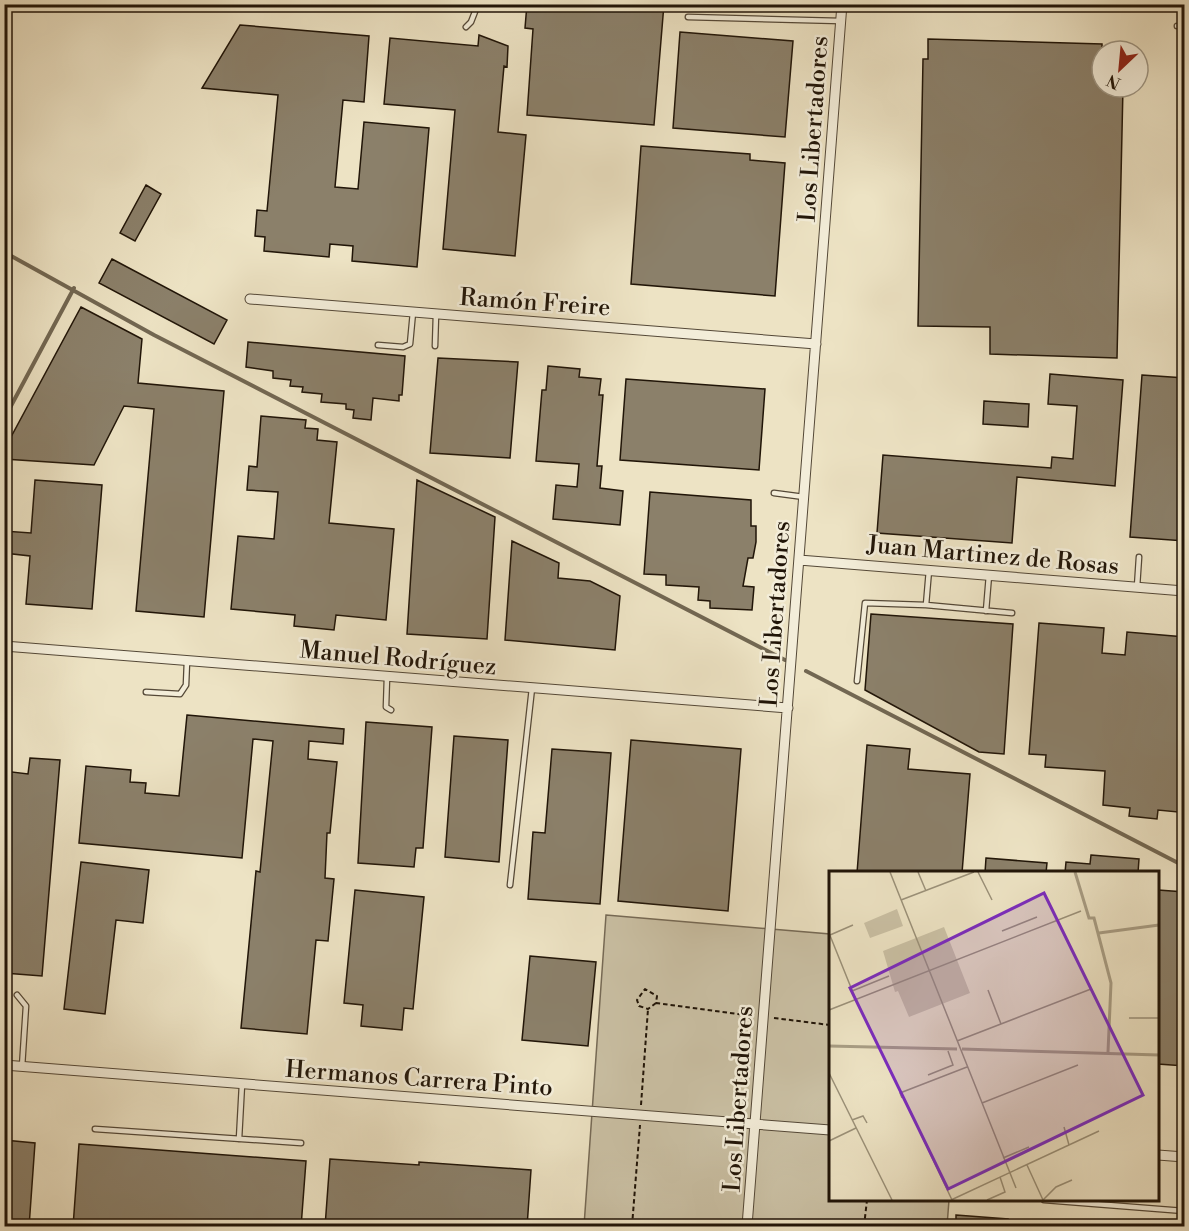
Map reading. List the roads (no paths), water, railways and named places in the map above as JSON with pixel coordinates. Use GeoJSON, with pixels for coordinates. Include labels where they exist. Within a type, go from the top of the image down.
{"type":"FeatureCollection","features":[{"type":"Feature","properties":{"kind":"street","name":"Los Libertadores"},"geometry":{"type":"LineString","coordinates":[[747,1227],[842,4]]}},
{"type":"Feature","properties":{"kind":"street","name":"Ramón Freire"},"geometry":{"type":"LineString","coordinates":[[250,299],[816,344]]}},
{"type":"Feature","properties":{"kind":"street","name":"Juan Martinez de Rosas"},"geometry":{"type":"LineString","coordinates":[[799,560],[1185,591]]}},
{"type":"Feature","properties":{"kind":"street","name":"Manuel Rodríguez"},"geometry":{"type":"LineString","coordinates":[[4,646],[788,708]]}},
{"type":"Feature","properties":{"kind":"street","name":"Hermanos Carrera Pinto"},"geometry":{"type":"LineString","coordinates":[[4,1065],[829,1130]]}},
{"type":"Feature","properties":{"kind":"street"},"geometry":{"type":"LineString","coordinates":[[1159,1155],[1185,1157]]}},
{"type":"Feature","properties":{"kind":"street"},"geometry":{"type":"LineString","coordinates":[[1184,1227],[1185,1219]]}},
{"type":"Feature","properties":{"kind":"lane"},"geometry":{"type":"LineString","coordinates":[[466,27],[471,22],[478,4]]}},
{"type":"Feature","properties":{"kind":"lane"},"geometry":{"type":"LineString","coordinates":[[688,17],[841,21]]}},
{"type":"Feature","properties":{"kind":"lane"},"geometry":{"type":"LineString","coordinates":[[1177,26],[1185,26]]}},
{"type":"Feature","properties":{"kind":"lane"},"geometry":{"type":"LineString","coordinates":[[378,345],[403,347],[410,344],[413,312]]}},
{"type":"Feature","properties":{"kind":"lane"},"geometry":{"type":"LineString","coordinates":[[435,314],[435,346]]}},
{"type":"Feature","properties":{"kind":"lane"},"geometry":{"type":"LineString","coordinates":[[774,494],[804,497]]}},
{"type":"Feature","properties":{"kind":"lane"},"geometry":{"type":"LineString","coordinates":[[1137,586],[1139,557]]}},
{"type":"Feature","properties":{"kind":"lane"},"geometry":{"type":"LineString","coordinates":[[926,605],[929,570]]}},
{"type":"Feature","properties":{"kind":"lane"},"geometry":{"type":"LineString","coordinates":[[986,611],[989,575]]}},
{"type":"Feature","properties":{"kind":"lane"},"geometry":{"type":"LineString","coordinates":[[857,681],[865,603],[926,605],[1012,613]]}},
{"type":"Feature","properties":{"kind":"lane"},"geometry":{"type":"LineString","coordinates":[[146,692],[180,694],[186,685],[187,661]]}},
{"type":"Feature","properties":{"kind":"lane"},"geometry":{"type":"LineString","coordinates":[[387,676],[385,702],[391,710]]}},
{"type":"Feature","properties":{"kind":"lane"},"geometry":{"type":"LineString","coordinates":[[510,885],[532,688]]}},
{"type":"Feature","properties":{"kind":"lane"},"geometry":{"type":"LineString","coordinates":[[17,995],[26,1006],[22,1067]]}},
{"type":"Feature","properties":{"kind":"lane"},"geometry":{"type":"LineString","coordinates":[[239,1139],[242,1084]]}},
{"type":"Feature","properties":{"kind":"lane"},"geometry":{"type":"LineString","coordinates":[[95,1129],[301,1143]]}},
{"type":"Feature","properties":{"kind":"lane"},"geometry":{"type":"LineString","coordinates":[[1077,1201],[1185,1211]]}},
{"type":"Feature","properties":{"kind":"waterway"},"geometry":{"type":"LineString","coordinates":[[4,252],[154,335],[785,660]]}},
{"type":"Feature","properties":{"kind":"waterway"},"geometry":{"type":"LineString","coordinates":[[4,419],[74,288]]}},
{"type":"Feature","properties":{"kind":"waterway"},"geometry":{"type":"LineString","coordinates":[[806,671],[1184,866]]}}]}
